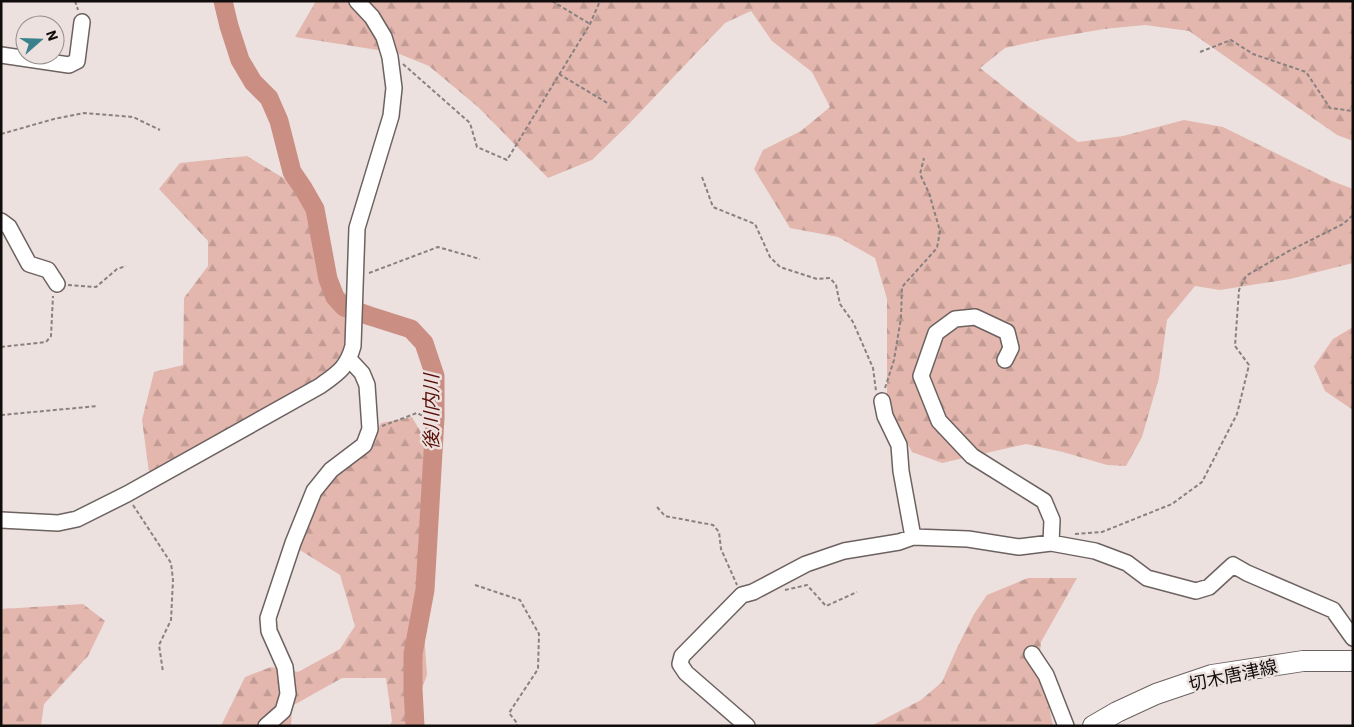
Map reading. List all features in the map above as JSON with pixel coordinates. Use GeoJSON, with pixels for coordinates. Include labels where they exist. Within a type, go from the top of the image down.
{"type":"FeatureCollection","features":[{"type":"Feature","properties":{"kind":"main road","name":"切木唐津線"},"geometry":{"type":"LineString","coordinates":[[1093,726],[1117,712],[1156,694],[1212,675],[1303,661],[1353,661]]}},
{"type":"Feature","properties":{"kind":"street"},"geometry":{"type":"LineString","coordinates":[[1,520],[58,523],[77,519],[127,494],[320,386],[338,373],[349,359],[354,346],[357,228],[391,116],[394,88],[390,57],[384,37],[372,17],[357,1]]}},
{"type":"Feature","properties":{"kind":"street"},"geometry":{"type":"LineString","coordinates":[[1,55],[69,65],[77,61],[82,22]]}},
{"type":"Feature","properties":{"kind":"street"},"geometry":{"type":"LineString","coordinates":[[1,221],[10,227],[29,264],[48,270],[57,284]]}},
{"type":"Feature","properties":{"kind":"street"},"geometry":{"type":"LineString","coordinates":[[1005,360],[1011,348],[1007,332],[975,318],[955,319],[936,332],[921,376],[939,420],[972,456],[1044,501],[1052,520],[1051,543]]}},
{"type":"Feature","properties":{"kind":"street"},"geometry":{"type":"LineString","coordinates":[[266,726],[283,711],[288,694],[285,667],[269,631],[268,618],[293,543],[314,491],[331,470],[364,445],[370,429],[367,385],[362,372],[349,359]]}},
{"type":"Feature","properties":{"kind":"street"},"geometry":{"type":"LineString","coordinates":[[882,401],[885,416],[899,445],[900,471],[913,537]]}},
{"type":"Feature","properties":{"kind":"street"},"geometry":{"type":"LineString","coordinates":[[748,726],[686,673],[680,664],[682,656],[742,595],[753,592],[806,564],[829,556],[844,551],[899,542],[913,537],[968,539],[1019,547],[1051,543],[1095,551],[1127,563],[1147,578],[1196,591],[1209,587],[1233,565],[1247,573],[1333,610],[1353,638]]}},
{"type":"Feature","properties":{"kind":"street"},"geometry":{"type":"LineString","coordinates":[[1032,654],[1046,674],[1066,726]]}},
{"type":"Feature","properties":{"kind":"path"},"geometry":{"type":"LineString","coordinates":[[552,1],[590,24]]}},
{"type":"Feature","properties":{"kind":"path"},"geometry":{"type":"LineString","coordinates":[[390,57],[400,60],[470,123],[477,147],[507,160],[590,24],[600,1]]}},
{"type":"Feature","properties":{"kind":"path"},"geometry":{"type":"LineString","coordinates":[[1200,52],[1231,40],[1253,54],[1306,72],[1330,108],[1353,111]]}},
{"type":"Feature","properties":{"kind":"path"},"geometry":{"type":"LineString","coordinates":[[559,74],[609,104]]}},
{"type":"Feature","properties":{"kind":"path"},"geometry":{"type":"LineString","coordinates":[[1,134],[84,112],[133,117],[160,130]]}},
{"type":"Feature","properties":{"kind":"path"},"geometry":{"type":"LineString","coordinates":[[702,177],[713,207],[755,224],[770,257],[780,267],[817,279],[830,278],[836,285],[840,304],[853,322],[872,368],[876,395],[882,401],[894,360],[901,318],[902,287],[936,248],[940,231],[930,193],[920,174],[924,158]]}},
{"type":"Feature","properties":{"kind":"path"},"geometry":{"type":"LineString","coordinates":[[1075,534],[1102,532],[1172,504],[1202,482],[1237,414],[1248,365],[1235,346],[1239,290],[1246,276],[1287,252],[1343,224],[1353,215]]}},
{"type":"Feature","properties":{"kind":"path"},"geometry":{"type":"LineString","coordinates":[[355,281],[438,246],[480,258]]}},
{"type":"Feature","properties":{"kind":"path"},"geometry":{"type":"LineString","coordinates":[[1,347],[46,342],[51,336],[53,289],[57,284],[96,287],[118,269],[126,266]]}},
{"type":"Feature","properties":{"kind":"path"},"geometry":{"type":"LineString","coordinates":[[1,415],[98,406]]}},
{"type":"Feature","properties":{"kind":"path"},"geometry":{"type":"LineString","coordinates":[[370,429],[417,413],[433,421]]}},
{"type":"Feature","properties":{"kind":"path"},"geometry":{"type":"LineString","coordinates":[[127,494],[171,563],[173,580],[171,620],[159,645],[163,672]]}},
{"type":"Feature","properties":{"kind":"path"},"geometry":{"type":"LineString","coordinates":[[657,507],[665,516],[713,525],[719,532],[721,549],[742,595]]}},
{"type":"Feature","properties":{"kind":"path"},"geometry":{"type":"LineString","coordinates":[[475,584],[520,600],[539,634],[538,669],[509,713],[518,723],[517,726]]}},
{"type":"Feature","properties":{"kind":"path"},"geometry":{"type":"LineString","coordinates":[[780,591],[807,585],[826,606],[857,592]]}},
{"type":"Feature","properties":{"kind":"green space"},"geometry":{"type":"Polygon","coordinates":[[[316,1],[1353,1],[1353,141],[1337,135],[1189,31],[1145,25],[1104,29],[1046,39],[1005,48],[980,68],[1078,142],[1123,136],[1184,120],[1223,127],[1332,181],[1353,189],[1353,263],[1290,279],[1220,290],[1195,286],[1167,320],[1159,378],[1142,437],[1126,466],[1107,465],[1063,452],[1026,444],[942,463],[912,452],[887,403],[887,299],[875,258],[838,237],[790,228],[754,169],[763,150],[801,131],[830,107],[812,72],[772,41],[751,11],[725,23],[592,160],[548,178],[478,107],[429,66],[397,53],[295,37],[316,1]]]}},
{"type":"Feature","properties":{"kind":"green space"},"geometry":{"type":"Polygon","coordinates":[[[247,156],[300,188],[359,331],[342,372],[150,480],[142,420],[154,372],[183,365],[184,298],[208,266],[208,241],[159,189],[180,163],[247,156]]]}},
{"type":"Feature","properties":{"kind":"green space"},"geometry":{"type":"Polygon","coordinates":[[[1353,327],[1353,410],[1325,391],[1314,366],[1333,339],[1353,327]]]}},
{"type":"Feature","properties":{"kind":"green space"},"geometry":{"type":"Polygon","coordinates":[[[412,417],[426,441],[418,546],[427,675],[408,726],[390,726],[392,721],[386,678],[342,678],[292,706],[291,726],[221,726],[245,677],[271,667],[298,672],[340,649],[355,626],[340,575],[295,547],[329,480],[363,455],[381,423],[412,417]]]}},
{"type":"Feature","properties":{"kind":"green space"},"geometry":{"type":"Polygon","coordinates":[[[1028,578],[1077,578],[1041,642],[1039,663],[1053,725],[871,726],[921,700],[942,682],[974,614],[987,595],[1028,578]]]}},
{"type":"Feature","properties":{"kind":"green space"},"geometry":{"type":"Polygon","coordinates":[[[83,604],[105,621],[88,656],[44,704],[41,726],[1,726],[1,609],[83,604]]]}},
{"type":"Feature","properties":{"kind":"waterway","name":"後川内川"},"geometry":{"type":"LineString","coordinates":[[223,1],[240,60],[253,82],[269,98],[279,121],[292,172],[315,209],[328,279],[335,297],[344,307],[411,329],[424,343],[435,376],[435,418],[425,590],[413,654],[415,726]]}}]}
